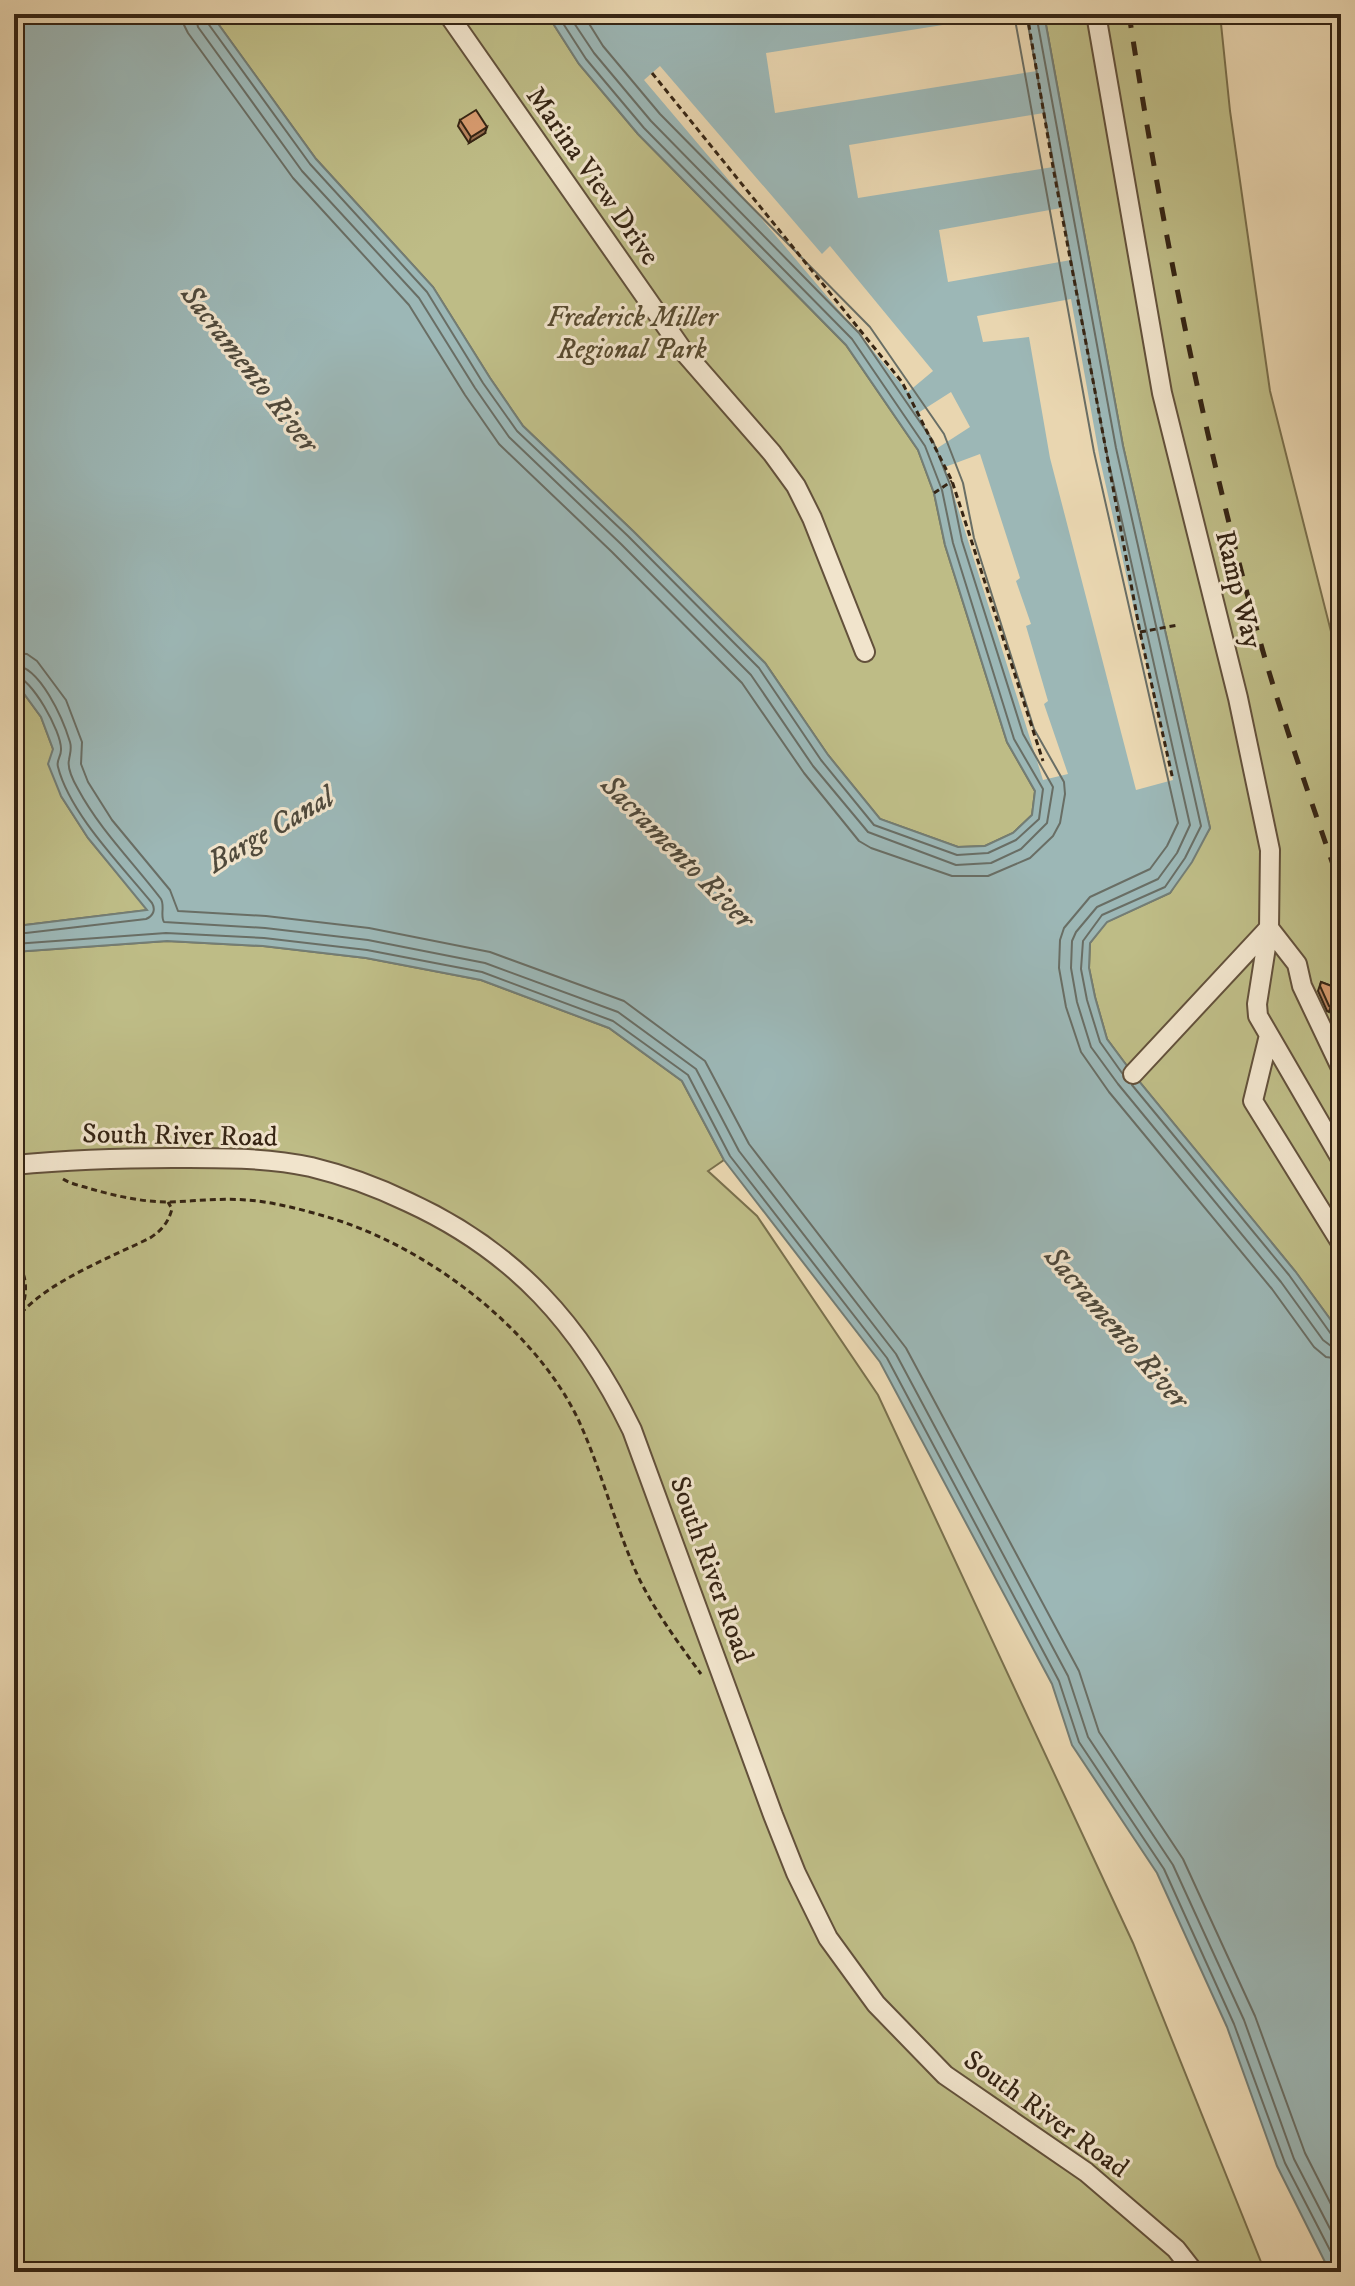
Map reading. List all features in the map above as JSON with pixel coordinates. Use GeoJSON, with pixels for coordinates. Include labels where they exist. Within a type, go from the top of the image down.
{"type":"FeatureCollection","features":[{"type":"Feature","properties":{"kind":"street","name":"Marina View Drive"},"geometry":{"type":"LineString","coordinates":[[448,14],[684,352],[741,416],[796,486],[812,518],[865,652]]}},
{"type":"Feature","properties":{"kind":"street","name":"Ramp Way"},"geometry":{"type":"LineString","coordinates":[[1096,14],[1162,393],[1238,698],[1270,850],[1269,928],[1257,1004],[1258,1016],[1341,1159]]}},
{"type":"Feature","properties":{"kind":"street"},"geometry":{"type":"LineString","coordinates":[[1133,1074],[1269,928],[1297,964],[1302,986],[1341,1068]]}},
{"type":"Feature","properties":{"kind":"street"},"geometry":{"type":"LineString","coordinates":[[1269,1035],[1253,1101],[1341,1243]]}},
{"type":"Feature","properties":{"kind":"street","name":"South River Road"},"geometry":{"type":"LineString","coordinates":[[14,1165],[123,1158],[240,1158],[311,1167],[351,1179],[419,1207],[473,1236],[518,1271],[545,1298],[584,1346],[613,1391],[632,1430],[779,1830],[828,1938],[876,2004],[945,2075],[1086,2172],[1176,2249],[1194,2272]]}},
{"type":"Feature","properties":{"kind":"path"},"geometry":{"type":"LineString","coordinates":[[1027,14],[1140,632],[1173,780]]}},
{"type":"Feature","properties":{"kind":"path"},"geometry":{"type":"LineString","coordinates":[[652,73],[902,382],[952,481],[1043,761]]}},
{"type":"Feature","properties":{"kind":"path"},"geometry":{"type":"LineString","coordinates":[[934,493],[952,481]]}},
{"type":"Feature","properties":{"kind":"path"},"geometry":{"type":"LineString","coordinates":[[1140,632],[1178,625]]}},
{"type":"Feature","properties":{"kind":"path"},"geometry":{"type":"LineString","coordinates":[[35,1163],[67,1182],[127,1198],[168,1202],[249,1200],[326,1216],[377,1236],[453,1279],[520,1337],[571,1407],[590,1448],[636,1571],[665,1625],[701,1674]]}},
{"type":"Feature","properties":{"kind":"path"},"geometry":{"type":"LineString","coordinates":[[14,1257],[27,1284],[21,1313],[33,1300],[49,1290],[162,1230],[172,1209],[168,1202]]}},
{"type":"Feature","properties":{"kind":"green space","name":"Frederick Miller Regional Park"},"geometry":{"type":"Polygon","coordinates":[[[211,14],[547,14],[579,64],[638,134],[846,345],[918,450],[934,493],[945,545],[1007,742],[1035,791],[1032,815],[1013,833],[985,846],[958,847],[880,819],[828,755],[765,663],[523,426],[433,287],[316,159],[211,14]]]}},
{"type":"Feature","properties":{"kind":"green space"},"geometry":{"type":"Polygon","coordinates":[[[1044,14],[1220,14],[1230,111],[1270,391],[1341,671],[1341,1334],[1295,1271],[1107,1039],[1095,997],[1089,968],[1090,943],[1106,922],[1170,893],[1210,828],[1123,446],[1044,14]]]}},
{"type":"Feature","properties":{"kind":"green space"},"geometry":{"type":"Polygon","coordinates":[[[14,680],[41,717],[53,749],[61,796],[88,838],[148,910],[14,925],[14,680]]]}},
{"type":"Feature","properties":{"kind":"green space"},"geometry":{"type":"Polygon","coordinates":[[[167,941],[263,946],[366,958],[481,980],[609,1028],[682,1081],[724,1160],[708,1171],[757,1216],[878,1395],[1133,1943],[1265,2272],[14,2272],[14,952],[167,941]]]}},
{"type":"Feature","properties":{"kind":"water"},"geometry":{"type":"Polygon","coordinates":[[[14,14],[211,14],[316,159],[433,287],[523,426],[765,663],[828,755],[880,819],[958,847],[985,846],[1013,833],[1032,815],[1035,791],[1007,742],[945,545],[934,493],[918,450],[846,345],[638,134],[579,64],[547,14],[1044,14],[1123,446],[1210,828],[1192,862],[1170,893],[1107,922],[1090,943],[1089,968],[1095,997],[1107,1039],[1295,1271],[1341,1334],[1341,2272],[1330,2272],[1277,2166],[1227,2027],[1157,1873],[1072,1745],[1052,1684],[880,1362],[724,1160],[682,1081],[609,1028],[481,980],[366,958],[263,946],[167,941],[14,952],[14,925],[147,910],[88,838],[61,796],[48,764],[53,749],[41,717],[14,680],[14,14]]]}},
{"type":"Feature","properties":{"kind":"pier"},"geometry":{"type":"Polygon","coordinates":[[[1027,14],[1037,71],[775,113],[766,53],[1027,14]]]}},
{"type":"Feature","properties":{"kind":"pier"},"geometry":{"type":"Polygon","coordinates":[[[660,66],[822,254],[830,246],[933,371],[908,392],[644,80],[660,66]]]}},
{"type":"Feature","properties":{"kind":"pier"},"geometry":{"type":"Polygon","coordinates":[[[1044,113],[1053,167],[858,198],[849,145],[1044,113]]]}},
{"type":"Feature","properties":{"kind":"pier"},"geometry":{"type":"Polygon","coordinates":[[[1061,208],[1071,260],[948,282],[939,230],[1061,208]]]}},
{"type":"Feature","properties":{"kind":"pier"},"geometry":{"type":"Polygon","coordinates":[[[1071,299],[1100,460],[1173,780],[1136,790],[1050,458],[1029,337],[983,342],[977,316],[1071,299]]]}},
{"type":"Feature","properties":{"kind":"pier"},"geometry":{"type":"Polygon","coordinates":[[[951,392],[970,427],[936,449],[918,413],[951,392]]]}},
{"type":"Feature","properties":{"kind":"pier"},"geometry":{"type":"Polygon","coordinates":[[[980,454],[1020,578],[1016,581],[1031,624],[1026,626],[1048,701],[1044,704],[1068,774],[1043,780],[945,467],[980,454]]]}},
{"type":"Feature","properties":{"kind":"building"},"geometry":{"type":"Polygon","coordinates":[[[476,110],[487,127],[471,137],[460,120],[476,110]]]}},
{"type":"Feature","properties":{"kind":"building"},"geometry":{"type":"Polygon","coordinates":[[[1321,982],[1337,988],[1331,1007],[1320,986],[1321,982]]]}},
{"type":"Feature","properties":{"kind":"railway"},"geometry":{"type":"LineString","coordinates":[[1129,14],[1182,314],[1215,464],[1272,682],[1341,888]]}},
{"type":"Feature","properties":{"kind":"water label","name":"Sacramento River"},"geometry":{"type":"Point","coordinates":[250,368]}},
{"type":"Feature","properties":{"kind":"water label","name":"Barge Canal"},"geometry":{"type":"Point","coordinates":[270,829]}},
{"type":"Feature","properties":{"kind":"water label","name":"Sacramento River"},"geometry":{"type":"Point","coordinates":[678,851]}},
{"type":"Feature","properties":{"kind":"water label","name":"Sacramento River"},"geometry":{"type":"Point","coordinates":[1117,1327]}}]}
